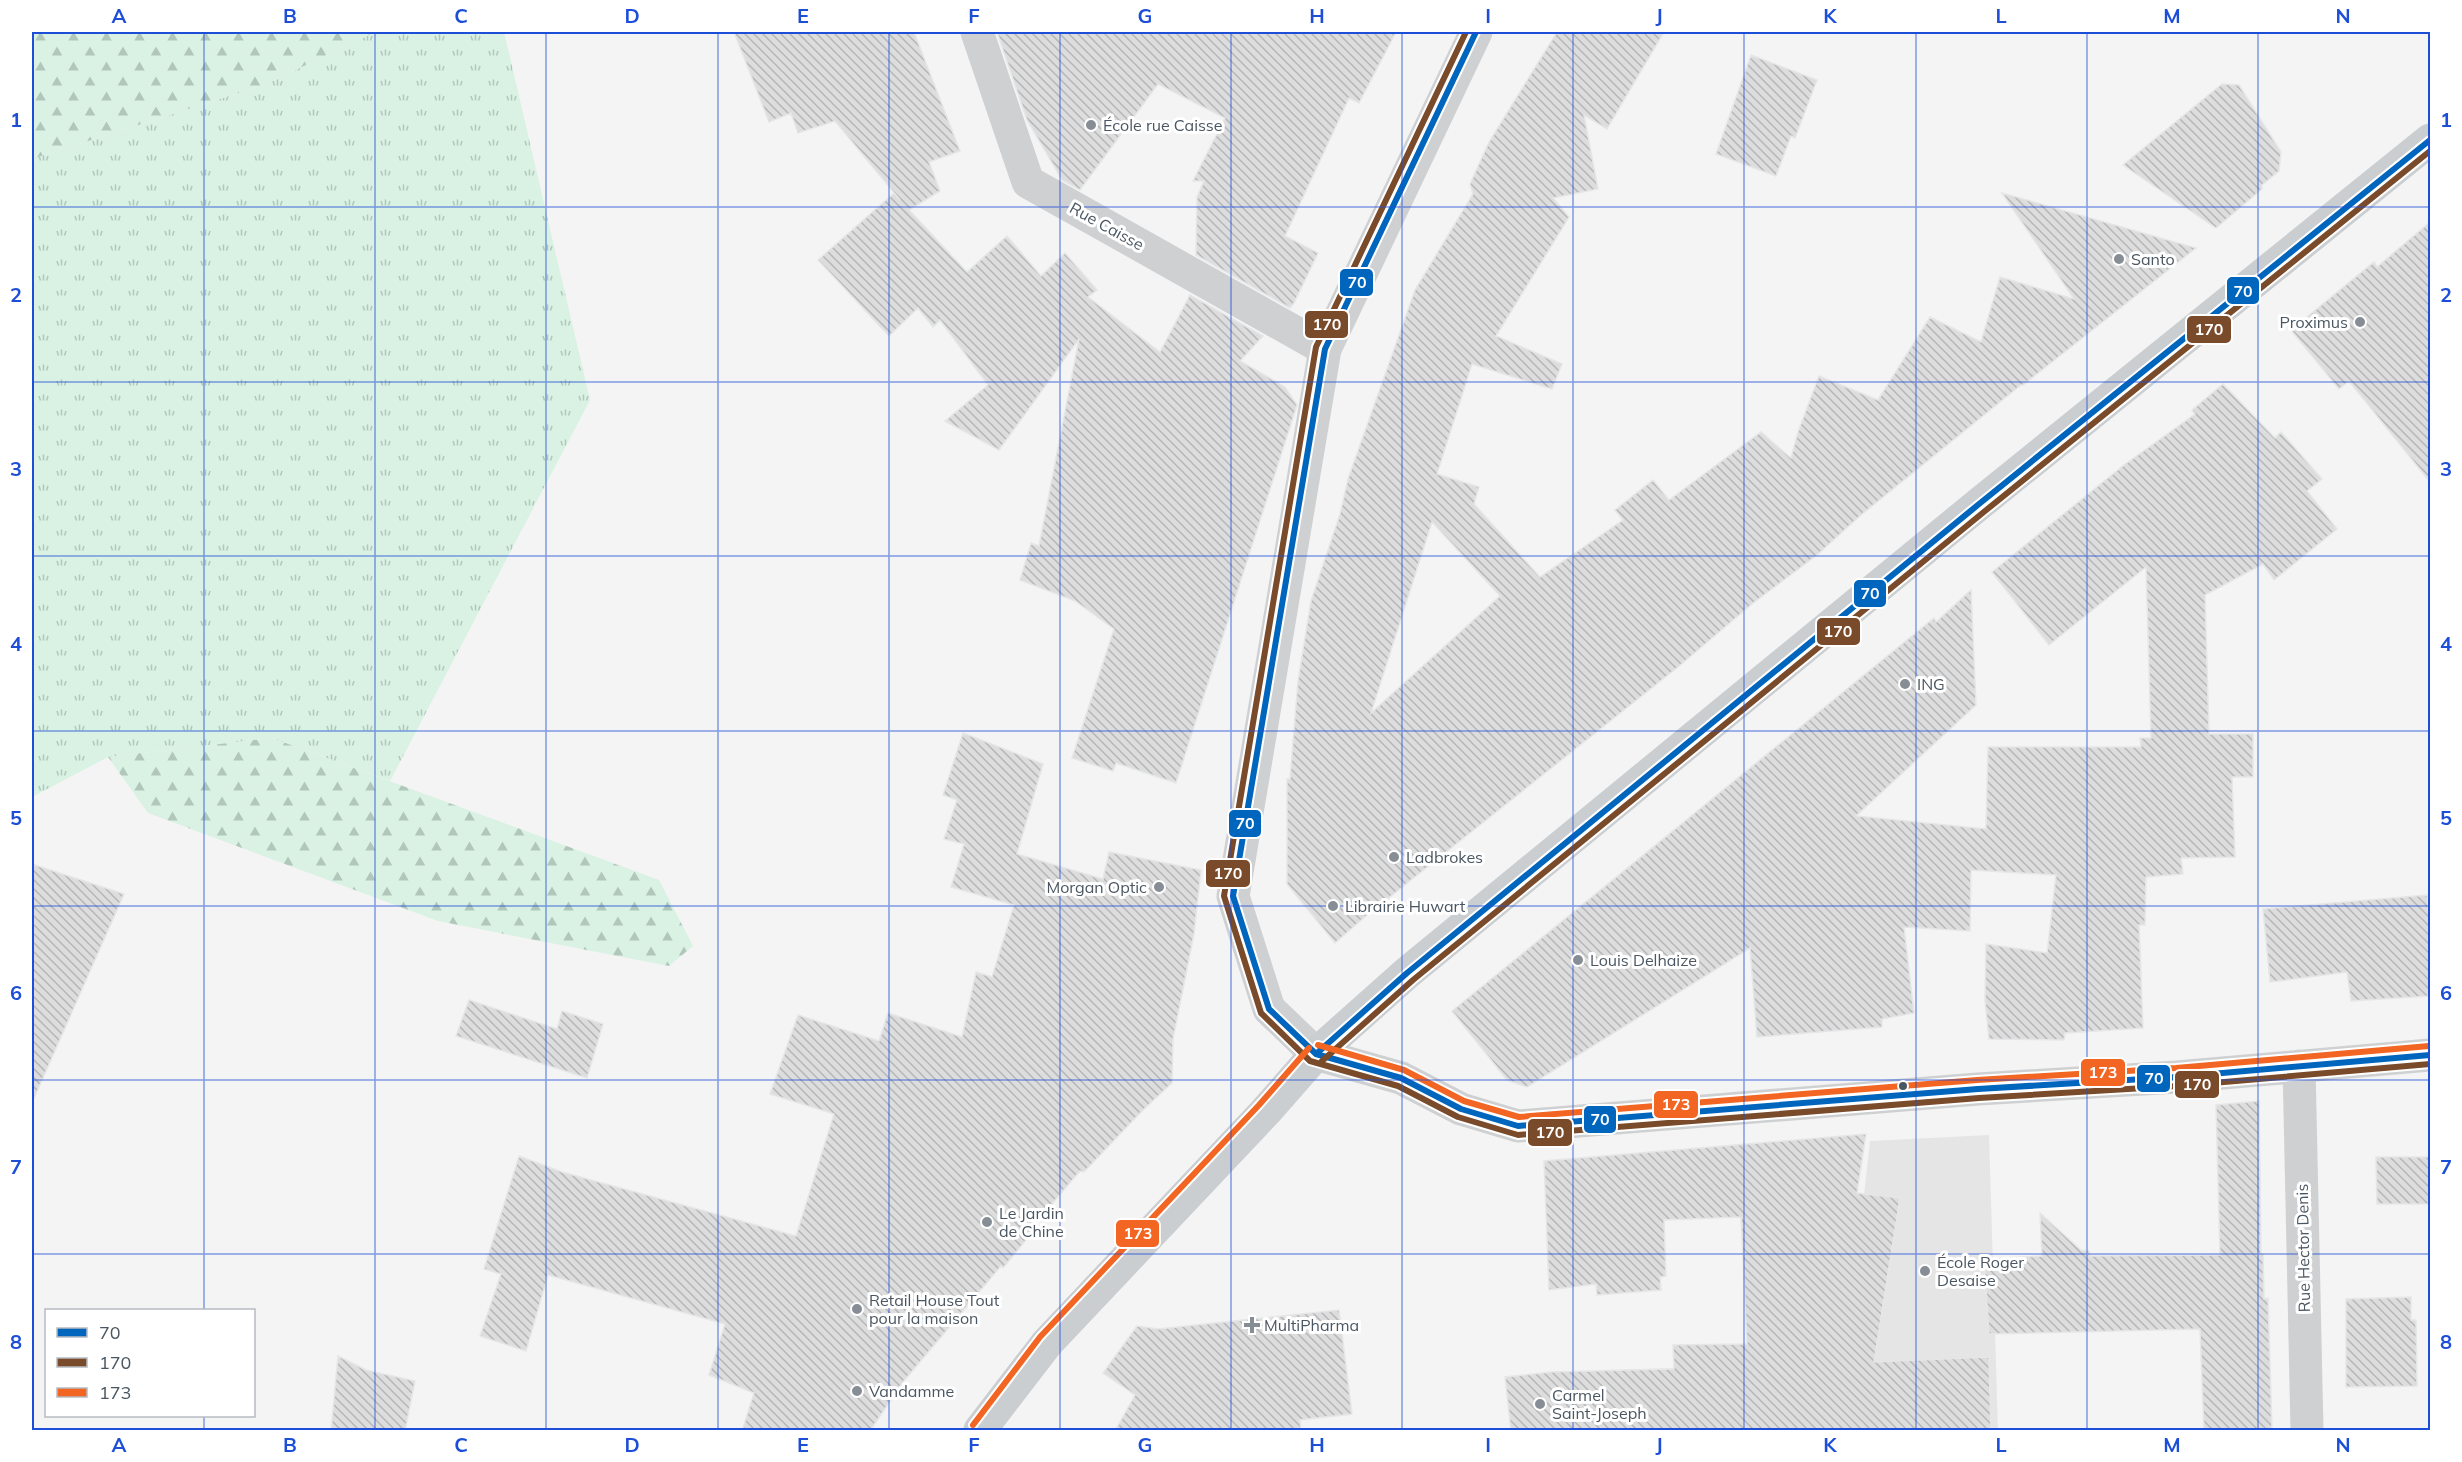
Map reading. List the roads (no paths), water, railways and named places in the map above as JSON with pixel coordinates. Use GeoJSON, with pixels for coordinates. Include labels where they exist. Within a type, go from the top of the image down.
{"type":"FeatureCollection","features":[{"type":"Feature","properties":{"kind":"main road"},"geometry":{"type":"LineString","coordinates":[[980,1431],[1047,1343],[1266,1111],[1316,1054],[1407,973],[1951,526],[2430,140]]}},
{"type":"Feature","properties":{"kind":"street","name":"Rue Caisse"},"geometry":{"type":"LineString","coordinates":[[977,32],[1028,182],[1325,349]]}},
{"type":"Feature","properties":{"kind":"street"},"geometry":{"type":"LineString","coordinates":[[1476,32],[1325,349],[1233,896],[1269,1009],[1316,1054],[1401,1078],[1461,1109],[1518,1126],[2430,1056]]}},
{"type":"Feature","properties":{"kind":"street","name":"Rue Hector Denis"},"geometry":{"type":"LineString","coordinates":[[2299,1066],[2307,1431]]}},
{"type":"Feature","properties":{"kind":"place","name":"École rue Caisse"},"geometry":{"type":"Point","coordinates":[1091,125]}},
{"type":"Feature","properties":{"kind":"place","name":"Santo"},"geometry":{"type":"Point","coordinates":[2119,259]}},
{"type":"Feature","properties":{"kind":"place","name":"Proximus"},"geometry":{"type":"Point","coordinates":[2360,322]}},
{"type":"Feature","properties":{"kind":"place","name":"ING"},"geometry":{"type":"Point","coordinates":[1905,684]}},
{"type":"Feature","properties":{"kind":"place","name":"Ladbrokes"},"geometry":{"type":"Point","coordinates":[1394,857]}},
{"type":"Feature","properties":{"kind":"place","name":"Morgan Optic"},"geometry":{"type":"Point","coordinates":[1159,887]}},
{"type":"Feature","properties":{"kind":"place","name":"Librairie Huwart"},"geometry":{"type":"Point","coordinates":[1333,906]}},
{"type":"Feature","properties":{"kind":"place","name":"Louis Delhaize"},"geometry":{"type":"Point","coordinates":[1578,960]}},
{"type":"Feature","properties":{"kind":"place","name":"Le Jardin de Chine"},"geometry":{"type":"Point","coordinates":[987,1222]}},
{"type":"Feature","properties":{"kind":"place","name":"École Roger Desaise"},"geometry":{"type":"Point","coordinates":[1925,1271]}},
{"type":"Feature","properties":{"kind":"place","name":"Retail House Tout pour la maison"},"geometry":{"type":"Point","coordinates":[857,1309]}},
{"type":"Feature","properties":{"kind":"place","name":"MultiPharma"},"geometry":{"type":"Point","coordinates":[1252,1325]}},
{"type":"Feature","properties":{"kind":"place","name":"Vandamme"},"geometry":{"type":"Point","coordinates":[857,1391]}},
{"type":"Feature","properties":{"kind":"place","name":"Carmel Saint-Joseph"},"geometry":{"type":"Point","coordinates":[1540,1404]}}]}
